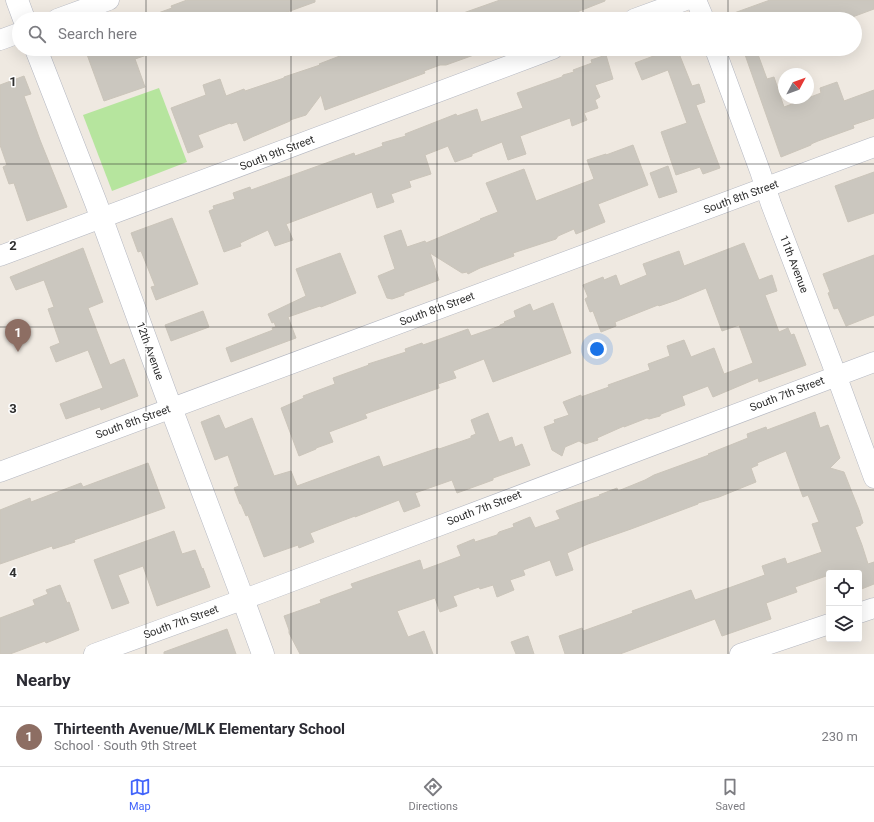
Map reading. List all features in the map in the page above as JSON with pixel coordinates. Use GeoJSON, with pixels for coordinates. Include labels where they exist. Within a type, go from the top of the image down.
{"type":"FeatureCollection","features":[{"type":"Feature","properties":{"kind":"street"},"geometry":{"type":"LineString","coordinates":[[17,0],[21,12]]}},
{"type":"Feature","properties":{"kind":"street"},"geometry":{"type":"LineString","coordinates":[[76,12],[109,0]]}},
{"type":"Feature","properties":{"kind":"street"},"geometry":{"type":"LineString","coordinates":[[653,12],[686,0]]}},
{"type":"Feature","properties":{"kind":"street"},"geometry":{"type":"LineString","coordinates":[[696,0],[701,12]]}},
{"type":"Feature","properties":{"kind":"street"},"geometry":{"type":"LineString","coordinates":[[0,40],[12,36]]}},
{"type":"Feature","properties":{"kind":"street","name":"12th Avenue"},"geometry":{"type":"LineString","coordinates":[[39,56],[243,599],[262,654]]}},
{"type":"Feature","properties":{"kind":"street","name":"South 9th Street"},"geometry":{"type":"LineString","coordinates":[[0,256],[534,56]]}},
{"type":"Feature","properties":{"kind":"street","name":"11th Avenue"},"geometry":{"type":"LineString","coordinates":[[718,56],[765,188],[874,478]]}},
{"type":"Feature","properties":{"kind":"street","name":"South 8th Street"},"geometry":{"type":"LineString","coordinates":[[0,472],[874,147]]}},
{"type":"Feature","properties":{"kind":"street","name":"South 7th Street"},"geometry":{"type":"LineString","coordinates":[[94,654],[874,362]]}},
{"type":"Feature","properties":{"kind":"street"},"geometry":{"type":"LineString","coordinates":[[862,612],[874,608]]}},
{"type":"Feature","properties":{"kind":"street"},"geometry":{"type":"LineString","coordinates":[[740,654],[826,625]]}},
{"type":"Feature","properties":{"kind":"green space"},"geometry":{"type":"Polygon","coordinates":[[[159,88],[187,162],[112,191],[83,115],[159,88]]]}},
{"type":"Feature","properties":{"kind":"building"},"geometry":{"type":"Polygon","coordinates":[[[187,0],[315,0],[315,2],[287,12],[161,12],[172,8],[171,6],[187,0]]]}},
{"type":"Feature","properties":{"kind":"building"},"geometry":{"type":"Polygon","coordinates":[[[500,0],[605,0],[577,12],[466,12],[500,0]]]}},
{"type":"Feature","properties":{"kind":"building"},"geometry":{"type":"Polygon","coordinates":[[[770,0],[874,0],[874,9],[862,13],[862,12],[737,12],[770,0]]]}},
{"type":"Feature","properties":{"kind":"building"},"geometry":{"type":"Polygon","coordinates":[[[88,56],[144,56],[135,59],[145,87],[104,101],[88,56]]]}},
{"type":"Feature","properties":{"kind":"building"},"geometry":{"type":"Polygon","coordinates":[[[340,56],[471,56],[446,65],[440,65],[424,71],[425,73],[325,110],[321,95],[306,115],[290,120],[244,141],[237,122],[230,123],[198,135],[203,147],[188,153],[171,108],[206,95],[203,85],[220,79],[226,96],[244,89],[245,91],[284,78],[320,65],[319,64],[340,56]]]}},
{"type":"Feature","properties":{"kind":"building"},"geometry":{"type":"Polygon","coordinates":[[[606,56],[613,79],[595,85],[600,97],[595,100],[598,108],[584,113],[587,120],[572,126],[570,118],[520,136],[526,154],[508,160],[502,142],[455,162],[448,146],[425,155],[431,174],[409,181],[411,187],[391,194],[394,202],[377,208],[372,192],[286,224],[293,240],[275,246],[268,230],[240,243],[241,246],[224,252],[209,211],[214,209],[213,206],[235,199],[233,193],[250,187],[251,190],[354,153],[355,156],[383,146],[382,143],[406,136],[405,134],[456,114],[457,116],[477,109],[481,122],[523,108],[517,93],[574,72],[573,70],[592,63],[591,60],[606,56]]]}},
{"type":"Feature","properties":{"kind":"building"},"geometry":{"type":"Polygon","coordinates":[[[654,56],[680,56],[692,86],[699,84],[705,102],[696,105],[720,168],[703,174],[700,167],[676,175],[661,132],[687,123],[668,70],[642,80],[635,63],[654,56]]]}},
{"type":"Feature","properties":{"kind":"building"},"geometry":{"type":"Polygon","coordinates":[[[745,56],[759,56],[767,79],[774,77],[778,89],[778,104],[783,104],[784,107],[792,104],[814,104],[814,96],[821,93],[820,88],[837,82],[844,101],[874,90],[874,118],[853,125],[854,128],[781,157],[745,56]]]}},
{"type":"Feature","properties":{"kind":"building"},"geometry":{"type":"Polygon","coordinates":[[[24,76],[31,94],[24,96],[67,207],[27,221],[14,183],[9,184],[3,167],[7,165],[0,145],[0,85],[24,76]]]}},
{"type":"Feature","properties":{"kind":"building"},"geometry":{"type":"Polygon","coordinates":[[[633,145],[648,185],[598,204],[605,222],[576,234],[574,229],[558,236],[556,239],[513,253],[514,256],[480,268],[468,274],[467,272],[462,273],[430,253],[439,280],[404,293],[404,295],[392,299],[387,298],[378,276],[395,269],[384,236],[401,230],[407,247],[425,241],[426,243],[498,212],[486,183],[524,169],[536,201],[594,179],[587,160],[633,145]]]}},
{"type":"Feature","properties":{"kind":"building"},"geometry":{"type":"Polygon","coordinates":[[[668,166],[677,192],[659,198],[650,173],[668,166]]]}},
{"type":"Feature","properties":{"kind":"building"},"geometry":{"type":"Polygon","coordinates":[[[874,172],[874,213],[848,222],[835,186],[874,172]]]}},
{"type":"Feature","properties":{"kind":"building"},"geometry":{"type":"Polygon","coordinates":[[[172,218],[198,284],[156,300],[151,287],[155,286],[141,251],[138,252],[131,233],[172,218]]]}},
{"type":"Feature","properties":{"kind":"building"},"geometry":{"type":"Polygon","coordinates":[[[744,243],[759,280],[772,275],[777,291],[765,295],[779,332],[788,328],[791,335],[794,334],[806,365],[759,382],[758,378],[713,397],[708,386],[682,396],[685,405],[661,414],[660,416],[649,419],[647,418],[624,426],[597,438],[598,440],[585,444],[579,441],[565,447],[562,456],[552,450],[544,427],[555,423],[554,420],[569,415],[563,402],[609,387],[608,385],[650,370],[648,364],[670,356],[667,346],[684,340],[691,357],[714,348],[724,374],[753,363],[739,325],[722,331],[706,288],[615,322],[616,326],[601,332],[593,311],[590,312],[585,299],[588,297],[583,285],[603,277],[604,280],[616,275],[620,286],[647,275],[643,264],[679,251],[684,266],[744,243]]]}},
{"type":"Feature","properties":{"kind":"building"},"geometry":{"type":"Polygon","coordinates":[[[83,248],[103,302],[88,308],[110,365],[124,359],[138,396],[101,410],[100,407],[66,419],[60,404],[103,388],[88,350],[56,362],[50,347],[60,343],[48,309],[54,307],[44,280],[16,290],[10,277],[83,248]]]}},
{"type":"Feature","properties":{"kind":"building"},"geometry":{"type":"Polygon","coordinates":[[[340,253],[356,293],[321,307],[320,306],[288,317],[296,338],[231,362],[226,348],[273,330],[272,328],[276,327],[274,322],[272,323],[268,314],[306,296],[296,269],[340,253]]]}},
{"type":"Feature","properties":{"kind":"building"},"geometry":{"type":"Polygon","coordinates":[[[874,255],[874,315],[846,326],[838,308],[834,309],[828,293],[830,292],[823,274],[874,255]]]}},
{"type":"Feature","properties":{"kind":"building"},"geometry":{"type":"Polygon","coordinates":[[[553,303],[571,353],[493,382],[484,359],[453,371],[456,378],[438,384],[439,388],[365,414],[367,418],[329,432],[333,442],[299,456],[281,408],[304,398],[303,396],[335,384],[333,378],[369,365],[368,364],[406,352],[405,349],[422,343],[423,345],[468,329],[471,336],[500,326],[505,323],[504,322],[516,317],[514,311],[530,304],[533,311],[553,303]]]}},
{"type":"Feature","properties":{"kind":"building"},"geometry":{"type":"Polygon","coordinates":[[[203,311],[209,327],[171,341],[165,325],[203,311]]]}},
{"type":"Feature","properties":{"kind":"building"},"geometry":{"type":"Polygon","coordinates":[[[815,412],[820,428],[828,425],[840,458],[830,468],[844,472],[859,510],[863,523],[855,527],[868,564],[874,562],[874,584],[862,589],[862,570],[826,570],[826,576],[795,587],[797,592],[766,603],[771,619],[722,636],[715,619],[620,654],[565,654],[559,636],[582,628],[583,631],[633,613],[632,611],[691,590],[695,600],[765,575],[762,566],[785,558],[787,564],[822,552],[812,524],[819,522],[808,495],[803,497],[786,451],[757,463],[758,465],[751,468],[756,482],[567,553],[573,570],[556,576],[550,560],[523,570],[525,575],[510,580],[514,590],[497,597],[493,585],[480,589],[479,587],[453,596],[457,606],[440,612],[435,598],[397,611],[408,637],[424,631],[433,654],[300,654],[289,633],[284,616],[321,603],[320,600],[353,588],[351,584],[420,560],[423,570],[461,556],[457,546],[474,539],[475,542],[497,535],[499,532],[514,527],[513,524],[530,517],[535,528],[560,519],[556,511],[600,496],[599,495],[617,488],[618,491],[654,475],[709,455],[708,454],[748,438],[747,434],[766,427],[767,430],[815,412]]]}},
{"type":"Feature","properties":{"kind":"building"},"geometry":{"type":"Polygon","coordinates":[[[488,413],[499,442],[512,437],[515,447],[522,444],[530,465],[457,493],[452,480],[415,493],[420,506],[404,512],[399,500],[310,533],[314,542],[299,548],[298,545],[264,557],[248,515],[246,516],[234,488],[239,486],[228,455],[215,460],[201,422],[219,415],[225,429],[252,418],[274,476],[291,471],[297,486],[379,456],[383,467],[471,438],[471,436],[476,434],[471,420],[488,413]]]}},
{"type":"Feature","properties":{"kind":"building"},"geometry":{"type":"Polygon","coordinates":[[[148,463],[165,508],[74,540],[75,542],[53,549],[52,546],[0,564],[0,510],[30,498],[31,502],[81,483],[83,487],[148,463]]]}},
{"type":"Feature","properties":{"kind":"building"},"geometry":{"type":"Polygon","coordinates":[[[174,531],[182,554],[195,550],[210,587],[157,606],[143,566],[118,575],[129,603],[112,609],[94,560],[174,531]]]}},
{"type":"Feature","properties":{"kind":"building"},"geometry":{"type":"Polygon","coordinates":[[[60,585],[67,603],[69,602],[79,630],[46,643],[45,641],[10,654],[0,654],[0,618],[35,605],[33,600],[48,594],[46,590],[60,585]]]}},
{"type":"Feature","properties":{"kind":"building"},"geometry":{"type":"Polygon","coordinates":[[[227,629],[236,654],[164,654],[164,652],[227,629]]]}},
{"type":"Feature","properties":{"kind":"building"},"geometry":{"type":"Polygon","coordinates":[[[528,636],[534,654],[516,654],[511,642],[528,636]]]}},
{"type":"Feature","properties":{"kind":"place","name":"Thirteenth Avenue/MLK Elementary School"},"geometry":{"type":"Point","coordinates":[18,352]}}]}
